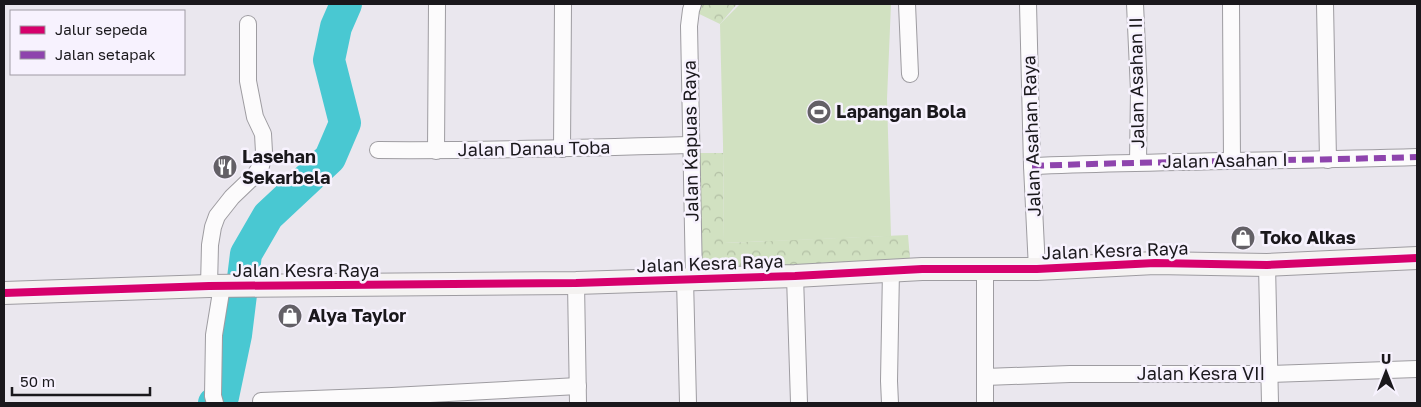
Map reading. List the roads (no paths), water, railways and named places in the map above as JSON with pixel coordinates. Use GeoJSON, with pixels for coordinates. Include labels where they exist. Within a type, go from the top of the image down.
{"type":"FeatureCollection","features":[{"type":"Feature","properties":{"kind":"street"},"geometry":{"type":"LineString","coordinates":[[436,151],[437,4]]}},
{"type":"Feature","properties":{"kind":"street"},"geometry":{"type":"LineString","coordinates":[[562,149],[563,4]]}},
{"type":"Feature","properties":{"kind":"street","name":"Jalan Kapuas Raya"},"geometry":{"type":"LineString","coordinates":[[688,403],[691,145],[689,26],[693,4]]}},
{"type":"Feature","properties":{"kind":"street"},"geometry":{"type":"LineString","coordinates":[[907,4],[910,74]]}},
{"type":"Feature","properties":{"kind":"street","name":"Jalan Asahan Raya"},"geometry":{"type":"LineString","coordinates":[[1028,4],[1032,166],[1037,268]]}},
{"type":"Feature","properties":{"kind":"street","name":"Jalan Asahan II"},"geometry":{"type":"LineString","coordinates":[[1135,4],[1139,91],[1138,162]]}},
{"type":"Feature","properties":{"kind":"street"},"geometry":{"type":"LineString","coordinates":[[1231,4],[1232,162]]}},
{"type":"Feature","properties":{"kind":"street"},"geometry":{"type":"LineString","coordinates":[[1325,4],[1328,160]]}},
{"type":"Feature","properties":{"kind":"street"},"geometry":{"type":"LineString","coordinates":[[214,397],[214,335],[223,287],[210,245],[217,216],[232,197],[256,176],[261,166],[264,152],[263,134],[255,117],[248,80],[248,24]]}},
{"type":"Feature","properties":{"kind":"street","name":"Jalan Danau Toba"},"geometry":{"type":"LineString","coordinates":[[378,150],[562,149],[691,145]]}},
{"type":"Feature","properties":{"kind":"street","name":"Jalan Asahan I"},"geometry":{"type":"LineString","coordinates":[[1032,166],[1138,162],[1232,162],[1417,157]]}},
{"type":"Feature","properties":{"kind":"street","name":"Jalan Kesra Raya"},"geometry":{"type":"LineString","coordinates":[[4,293],[223,287],[576,283],[795,276],[922,268],[1037,268],[1155,263],[1267,265],[1417,258]]}},
{"type":"Feature","properties":{"kind":"street"},"geometry":{"type":"LineString","coordinates":[[1267,265],[1270,403]]}},
{"type":"Feature","properties":{"kind":"street"},"geometry":{"type":"LineString","coordinates":[[985,269],[985,403]]}},
{"type":"Feature","properties":{"kind":"street"},"geometry":{"type":"LineString","coordinates":[[890,403],[892,270]]}},
{"type":"Feature","properties":{"kind":"street"},"geometry":{"type":"LineString","coordinates":[[795,276],[799,403]]}},
{"type":"Feature","properties":{"kind":"street"},"geometry":{"type":"LineString","coordinates":[[576,283],[578,403]]}},
{"type":"Feature","properties":{"kind":"street","name":"Jalan Kesra VII"},"geometry":{"type":"LineString","coordinates":[[985,377],[1070,374],[1269,374],[1417,369]]}},
{"type":"Feature","properties":{"kind":"street"},"geometry":{"type":"LineString","coordinates":[[261,401],[578,386]]}},
{"type":"Feature","properties":{"kind":"waterway"},"geometry":{"type":"LineString","coordinates":[[214,403],[223,397],[236,335],[246,254],[268,216],[330,158],[345,123],[329,60],[336,27],[346,4]]}},
{"type":"Feature","properties":{"kind":"place","name":"Lapangan Bola"},"geometry":{"type":"Point","coordinates":[819,112]}},
{"type":"Feature","properties":{"kind":"place","name":"Lasehan Sekarbela"},"geometry":{"type":"Point","coordinates":[225,167]}},
{"type":"Feature","properties":{"kind":"place","name":"Toko Alkas"},"geometry":{"type":"Point","coordinates":[1243,238]}},
{"type":"Feature","properties":{"kind":"place","name":"Alya Taylor"},"geometry":{"type":"Point","coordinates":[290,316]}}]}
